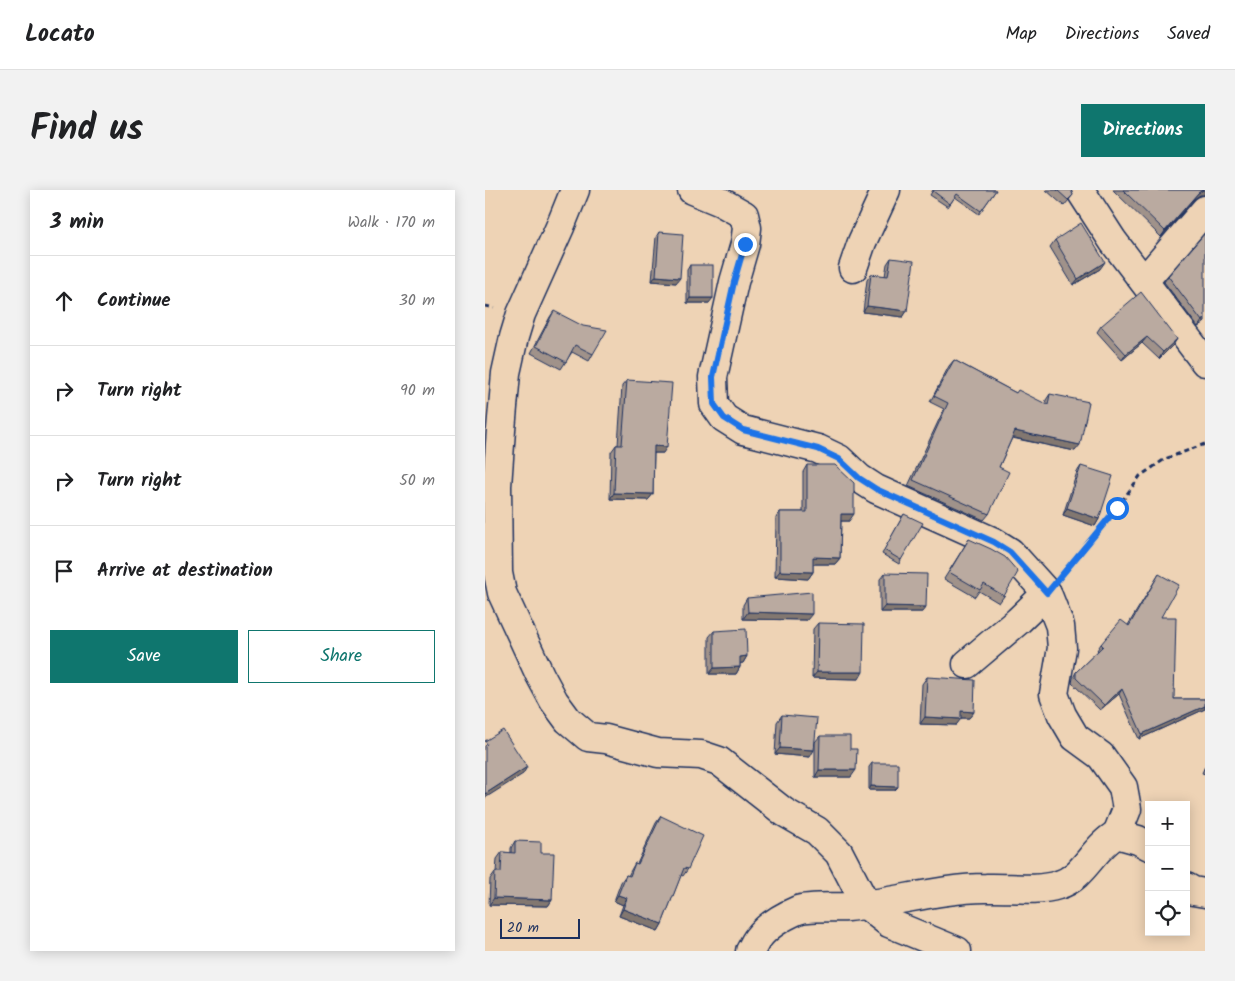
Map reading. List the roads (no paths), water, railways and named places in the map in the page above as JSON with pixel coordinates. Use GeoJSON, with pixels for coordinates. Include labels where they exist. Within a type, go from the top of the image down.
{"type":"FeatureCollection","features":[{"type":"Feature","properties":{"kind":"street"},"geometry":{"type":"LineString","coordinates":[[575,190],[561,228],[521,314],[506,373],[497,486],[498,573],[502,593],[541,675],[554,700],[568,720],[588,737],[606,739],[658,753],[701,755],[719,761],[784,812],[817,831],[839,853],[866,904],[889,923],[916,943],[957,951]]}},
{"type":"Feature","properties":{"kind":"street"},"geometry":{"type":"LineString","coordinates":[[692,190],[721,202],[744,215],[747,228],[745,244],[734,282],[713,377],[714,404],[724,418],[743,430],[760,436],[818,449],[839,459],[859,478],[876,489],[994,542],[1015,558],[1047,593],[1060,626],[1062,648],[1054,694],[1062,715],[1075,736],[1101,756],[1123,787],[1127,809],[1117,834],[1095,851],[1081,871],[1070,880],[1058,886],[1034,889],[985,888],[959,890],[848,907],[800,910],[777,922],[758,938],[750,951]]}},
{"type":"Feature","properties":{"kind":"street"},"geometry":{"type":"LineString","coordinates":[[853,268],[862,242],[886,190]]}},
{"type":"Feature","properties":{"kind":"street"},"geometry":{"type":"LineString","coordinates":[[1080,190],[1113,241],[1205,362]]}},
{"type":"Feature","properties":{"kind":"street"},"geometry":{"type":"LineString","coordinates":[[1144,281],[1205,210]]}},
{"type":"Feature","properties":{"kind":"street"},"geometry":{"type":"LineString","coordinates":[[967,664],[1018,621],[1047,593]]}},
{"type":"Feature","properties":{"kind":"street"},"geometry":{"type":"LineString","coordinates":[[1117,834],[1145,844]]}},
{"type":"Feature","properties":{"kind":"street"},"geometry":{"type":"LineString","coordinates":[[1190,889],[1205,893]]}}]}
